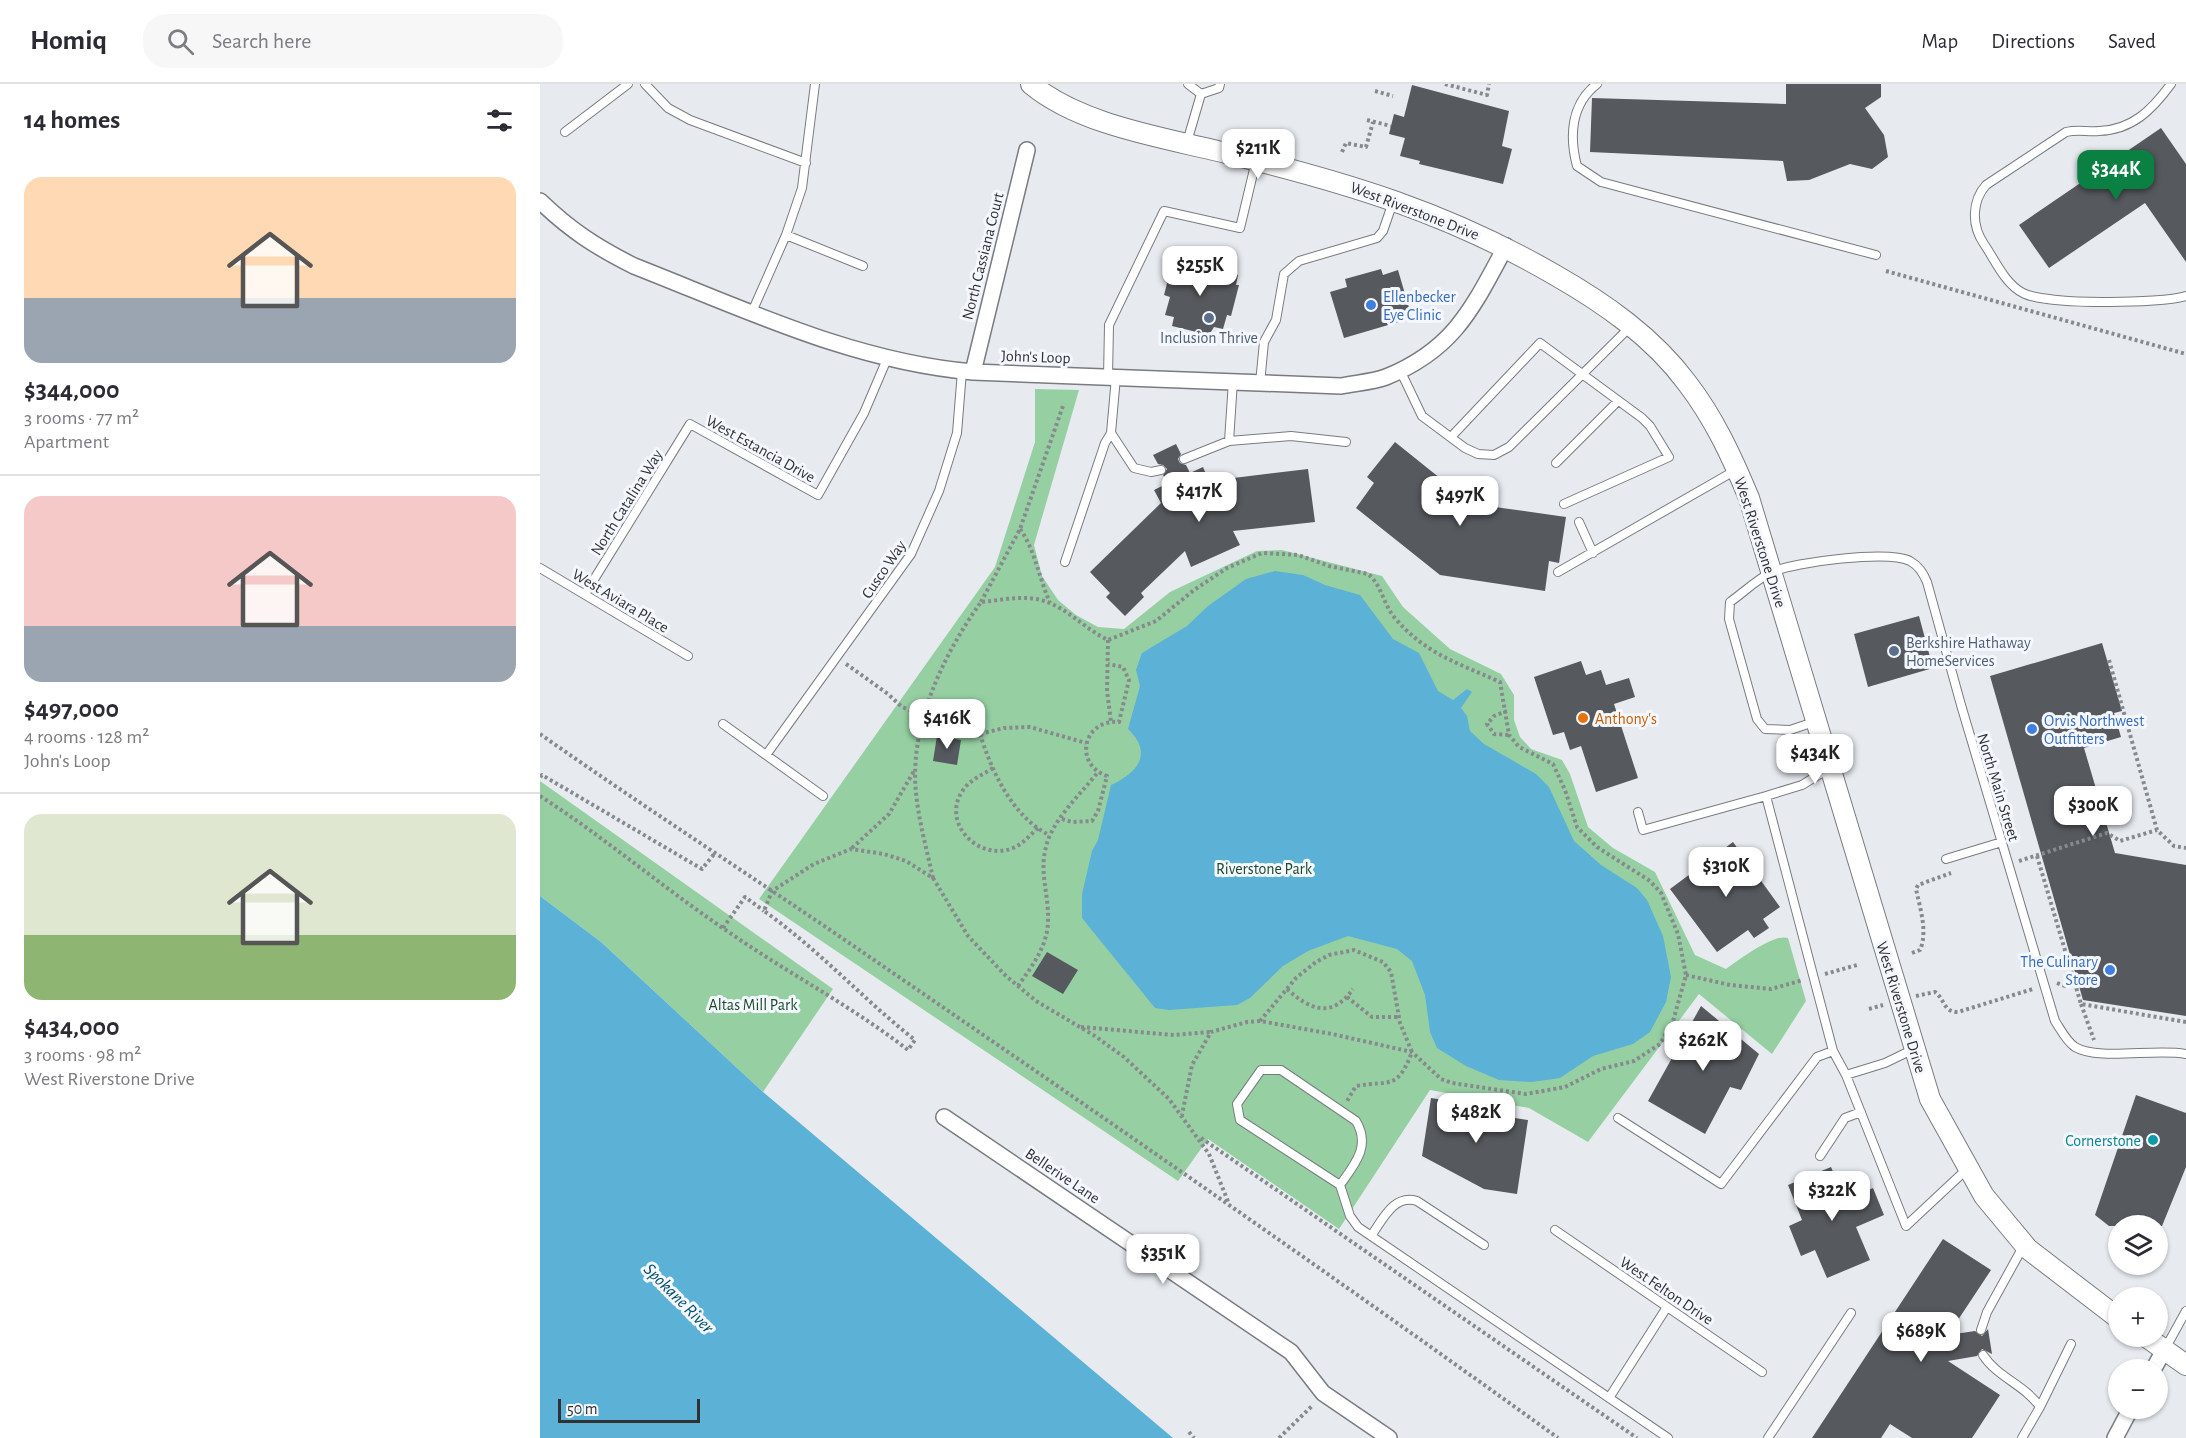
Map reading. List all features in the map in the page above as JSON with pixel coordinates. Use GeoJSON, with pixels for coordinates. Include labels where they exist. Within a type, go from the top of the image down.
{"type":"FeatureCollection","features":[{"type":"Feature","properties":{"kind":"street","name":"West Riverstone Drive"},"geometry":{"type":"LineString","coordinates":[[1031,84],[1069,109],[1107,122],[1257,160],[1394,199],[1451,221],[1506,246],[1598,300],[1648,340],[1686,381],[1723,435],[1749,498],[1930,1099],[1984,1197],[2025,1244],[2082,1293],[2108,1311]]}},
{"type":"Feature","properties":{"kind":"street","name":"North Cassiana Court"},"geometry":{"type":"LineString","coordinates":[[967,371],[1027,150]]}},
{"type":"Feature","properties":{"kind":"street","name":"John's Loop"},"geometry":{"type":"LineString","coordinates":[[540,201],[568,228],[600,249],[634,266],[862,353],[967,371],[1341,386],[1384,378],[1428,356],[1466,319],[1506,246]]}},
{"type":"Feature","properties":{"kind":"street","name":"Bellerive Lane"},"geometry":{"type":"LineString","coordinates":[[944,1117],[1291,1352],[1323,1393],[1389,1438]]}},
{"type":"Feature","properties":{"kind":"street"},"geometry":{"type":"LineString","coordinates":[[2160,1347],[2186,1365]]}},
{"type":"Feature","properties":{"kind":"street"},"geometry":{"type":"LineString","coordinates":[[2159,1359],[2164,1350]]}},
{"type":"Feature","properties":{"kind":"street"},"geometry":{"type":"LineString","coordinates":[[2115,1438],[2125,1419]]}},
{"type":"Feature","properties":{"kind":"lane"},"geometry":{"type":"LineString","coordinates":[[565,132],[628,84]]}},
{"type":"Feature","properties":{"kind":"lane"},"geometry":{"type":"LineString","coordinates":[[645,84],[668,108],[690,120],[806,163]]}},
{"type":"Feature","properties":{"kind":"lane"},"geometry":{"type":"LineString","coordinates":[[752,312],[786,235],[801,188],[815,84]]}},
{"type":"Feature","properties":{"kind":"lane"},"geometry":{"type":"LineString","coordinates":[[1188,84],[1201,94]]}},
{"type":"Feature","properties":{"kind":"lane"},"geometry":{"type":"LineString","coordinates":[[1201,94],[1219,88],[1220,84]]}},
{"type":"Feature","properties":{"kind":"lane"},"geometry":{"type":"LineString","coordinates":[[1597,84],[1585,93],[1572,130],[1577,166],[1587,175],[1601,182],[1876,255]]}},
{"type":"Feature","properties":{"kind":"lane"},"geometry":{"type":"LineString","coordinates":[[2170,84],[2157,104],[2137,120],[2117,130],[2077,129],[2066,132],[1986,185],[1978,194],[1975,210],[1976,229],[2012,286],[2025,295],[2145,303],[2170,301],[2186,296]]}},
{"type":"Feature","properties":{"kind":"lane"},"geometry":{"type":"LineString","coordinates":[[1186,143],[1201,94]]}},
{"type":"Feature","properties":{"kind":"lane"},"geometry":{"type":"LineString","coordinates":[[1065,561],[1105,442],[1111,433],[1112,377],[1109,325],[1164,211],[1240,228],[1257,160]]}},
{"type":"Feature","properties":{"kind":"lane"},"geometry":{"type":"LineString","coordinates":[[1260,382],[1264,342],[1276,320],[1284,274],[1290,266],[1299,261],[1377,238],[1383,231],[1394,199]]}},
{"type":"Feature","properties":{"kind":"lane"},"geometry":{"type":"LineString","coordinates":[[786,235],[863,266]]}},
{"type":"Feature","properties":{"kind":"lane"},"geometry":{"type":"LineString","coordinates":[[1400,370],[1422,416],[1478,454],[1494,455],[1509,447],[1631,327]]}},
{"type":"Feature","properties":{"kind":"lane"},"geometry":{"type":"LineString","coordinates":[[1451,437],[1540,342],[1650,426],[1669,458],[1564,504]]}},
{"type":"Feature","properties":{"kind":"lane","name":"West Estancia Drive"},"geometry":{"type":"LineString","coordinates":[[690,424],[818,495],[864,413],[887,359]]}},
{"type":"Feature","properties":{"kind":"lane","name":"Cusco Way"},"geometry":{"type":"LineString","coordinates":[[766,755],[911,554],[927,519],[957,433],[967,371]]}},
{"type":"Feature","properties":{"kind":"lane"},"geometry":{"type":"LineString","coordinates":[[1229,441],[1233,381]]}},
{"type":"Feature","properties":{"kind":"lane"},"geometry":{"type":"LineString","coordinates":[[1556,463],[1617,402]]}},
{"type":"Feature","properties":{"kind":"lane","name":"North Catalina Way"},"geometry":{"type":"LineString","coordinates":[[585,594],[690,424]]}},
{"type":"Feature","properties":{"kind":"lane"},"geometry":{"type":"LineString","coordinates":[[1111,433],[1134,468],[1150,472],[1161,470]]}},
{"type":"Feature","properties":{"kind":"lane"},"geometry":{"type":"LineString","coordinates":[[1184,459],[1229,441],[1291,436],[1346,441]]}},
{"type":"Feature","properties":{"kind":"lane"},"geometry":{"type":"LineString","coordinates":[[1558,572],[1737,469]]}},
{"type":"Feature","properties":{"kind":"lane"},"geometry":{"type":"LineString","coordinates":[[1579,522],[1593,553]]}},
{"type":"Feature","properties":{"kind":"lane","name":"North Main Street"},"geometry":{"type":"LineString","coordinates":[[1772,572],[1842,559],[1883,556],[1911,561],[1921,569],[1927,582],[2055,1021],[2074,1046],[2098,1053],[2147,1051],[2186,1054]]}},
{"type":"Feature","properties":{"kind":"lane","name":"West Aviara Place"},"geometry":{"type":"LineString","coordinates":[[540,568],[688,656]]}},
{"type":"Feature","properties":{"kind":"lane"},"geometry":{"type":"LineString","coordinates":[[1772,572],[1730,602],[1729,619],[1757,719],[1765,729],[1786,730],[1816,722]]}},
{"type":"Feature","properties":{"kind":"lane"},"geometry":{"type":"LineString","coordinates":[[723,724],[823,796]]}},
{"type":"Feature","properties":{"kind":"lane"},"geometry":{"type":"LineString","coordinates":[[1638,812],[1643,830],[1802,785],[1830,769]]}},
{"type":"Feature","properties":{"kind":"lane"},"geometry":{"type":"LineString","coordinates":[[1766,796],[1833,1051],[1846,1075],[1906,1226],[1968,1168]]}},
{"type":"Feature","properties":{"kind":"lane"},"geometry":{"type":"LineString","coordinates":[[1946,859],[2002,842]]}},
{"type":"Feature","properties":{"kind":"lane"},"geometry":{"type":"LineString","coordinates":[[1846,1075],[1885,1063],[1915,1049]]}},
{"type":"Feature","properties":{"kind":"lane"},"geometry":{"type":"LineString","coordinates":[[1618,1118],[1721,1184],[1817,1057],[1833,1051]]}},
{"type":"Feature","properties":{"kind":"lane"},"geometry":{"type":"LineString","coordinates":[[1340,1185],[1363,1150],[1359,1126],[1341,1110],[1281,1070],[1261,1070],[1237,1104],[1240,1120],[1340,1185],[1350,1216],[1358,1227],[1668,1438]]}},
{"type":"Feature","properties":{"kind":"lane"},"geometry":{"type":"LineString","coordinates":[[1820,1156],[1845,1118],[1861,1112]]}},
{"type":"Feature","properties":{"kind":"lane"},"geometry":{"type":"LineString","coordinates":[[1371,1236],[1396,1202],[1407,1198],[1417,1201],[1484,1245]]}},
{"type":"Feature","properties":{"kind":"lane","name":"West Felton Drive"},"geometry":{"type":"LineString","coordinates":[[1555,1230],[1762,1372]]}},
{"type":"Feature","properties":{"kind":"lane"},"geometry":{"type":"LineString","coordinates":[[1981,1330],[2025,1244]]}},
{"type":"Feature","properties":{"kind":"lane"},"geometry":{"type":"LineString","coordinates":[[1609,1398],[1667,1307]]}},
{"type":"Feature","properties":{"kind":"lane"},"geometry":{"type":"LineString","coordinates":[[2164,1350],[2186,1311]]}},
{"type":"Feature","properties":{"kind":"lane"},"geometry":{"type":"LineString","coordinates":[[1768,1438],[1851,1313]]}},
{"type":"Feature","properties":{"kind":"lane"},"geometry":{"type":"LineString","coordinates":[[2022,1438],[2071,1344]]}},
{"type":"Feature","properties":{"kind":"lane"},"geometry":{"type":"LineString","coordinates":[[1983,1355],[1996,1370],[2033,1396],[2040,1407]]}},
{"type":"Feature","properties":{"kind":"path"},"geometry":{"type":"LineString","coordinates":[[1445,84],[1486,95],[1490,84]]}},
{"type":"Feature","properties":{"kind":"path"},"geometry":{"type":"LineString","coordinates":[[1375,91],[1393,96]]}},
{"type":"Feature","properties":{"kind":"path"},"geometry":{"type":"LineString","coordinates":[[1367,120],[1391,126]]}},
{"type":"Feature","properties":{"kind":"path"},"geometry":{"type":"LineString","coordinates":[[1342,152],[1346,143],[1366,147],[1373,122]]}},
{"type":"Feature","properties":{"kind":"path"},"geometry":{"type":"LineString","coordinates":[[1886,271],[2186,354]]}},
{"type":"Feature","properties":{"kind":"path"},"geometry":{"type":"LineString","coordinates":[[1064,403],[1020,529],[981,602],[950,651],[936,681],[925,716],[915,770],[916,794],[933,878],[968,936],[986,957],[1036,1001],[1080,1027],[1146,1075],[1198,1136],[1218,1171],[1229,1204]]}},
{"type":"Feature","properties":{"kind":"path"},"geometry":{"type":"LineString","coordinates":[[1020,529],[1029,542],[1040,582],[1050,603]]}},
{"type":"Feature","properties":{"kind":"path"},"geometry":{"type":"LineString","coordinates":[[981,602],[1018,598],[1050,603],[1089,631],[1108,640],[1156,621],[1194,590],[1227,568],[1262,553],[1284,552],[1368,574],[1376,580],[1392,614],[1436,655],[1500,682],[1507,711],[1509,735],[1519,747],[1552,764],[1565,790],[1577,827],[1585,836],[1650,881],[1661,893],[1678,934],[1686,975],[1673,1021],[1659,1044],[1634,1061],[1601,1069],[1565,1087],[1548,1092],[1503,1093],[1441,1079],[1412,1052],[1399,1017],[1391,972],[1383,962],[1354,950],[1329,955],[1316,962],[1287,989],[1260,1021]]}},
{"type":"Feature","properties":{"kind":"path"},"geometry":{"type":"LineString","coordinates":[[1108,640],[1107,691],[1112,722]]}},
{"type":"Feature","properties":{"kind":"path"},"geometry":{"type":"LineString","coordinates":[[840,654],[847,665],[888,694],[902,707],[925,716],[939,728],[955,734],[980,734],[1004,728],[1029,727],[1086,743]]}},
{"type":"Feature","properties":{"kind":"path"},"geometry":{"type":"LineString","coordinates":[[2109,660],[2157,830],[2174,846],[2186,849]]}},
{"type":"Feature","properties":{"kind":"path"},"geometry":{"type":"LineString","coordinates":[[1062,819],[1086,822],[1096,816],[1107,776],[1098,772],[1088,762],[1086,743],[1097,727],[1119,722],[1129,680],[1123,667],[1108,664]]}},
{"type":"Feature","properties":{"kind":"path"},"geometry":{"type":"LineString","coordinates":[[1507,711],[1494,716],[1487,724],[1494,734],[1509,735]]}},
{"type":"Feature","properties":{"kind":"path"},"geometry":{"type":"LineString","coordinates":[[540,734],[646,809],[772,891],[1229,1204],[1558,1438]]}},
{"type":"Feature","properties":{"kind":"path"},"geometry":{"type":"LineString","coordinates":[[980,734],[993,768],[1015,804],[1038,828],[1049,835]]}},
{"type":"Feature","properties":{"kind":"path"},"geometry":{"type":"LineString","coordinates":[[993,768],[972,781],[957,802],[957,818],[961,831],[980,847],[1001,851],[1024,842],[1038,828]]}},
{"type":"Feature","properties":{"kind":"path"},"geometry":{"type":"LineString","coordinates":[[764,911],[772,891],[814,864],[851,849],[889,814],[903,794],[915,770]]}},
{"type":"Feature","properties":{"kind":"path"},"geometry":{"type":"LineString","coordinates":[[1018,986],[1036,961],[1047,931],[1043,870],[1049,835],[1098,772]]}},
{"type":"Feature","properties":{"kind":"path"},"geometry":{"type":"LineString","coordinates":[[540,777],[542,775],[569,790],[702,868],[715,853]]}},
{"type":"Feature","properties":{"kind":"path"},"geometry":{"type":"LineString","coordinates":[[540,796],[583,824],[661,885],[723,928],[837,999],[908,1050],[915,1040],[876,1008],[795,933],[745,897],[723,928]]}},
{"type":"Feature","properties":{"kind":"path"},"geometry":{"type":"LineString","coordinates":[[851,849],[884,854],[906,861],[933,878]]}},
{"type":"Feature","properties":{"kind":"path"},"geometry":{"type":"LineString","coordinates":[[2037,856],[2098,1053]]}},
{"type":"Feature","properties":{"kind":"path"},"geometry":{"type":"LineString","coordinates":[[1686,975],[1730,985],[1771,988],[1857,965]]}},
{"type":"Feature","properties":{"kind":"path"},"geometry":{"type":"LineString","coordinates":[[1869,1009],[1935,992],[1946,1008],[1951,1012],[1958,1012],[2056,982],[2065,986],[2075,983]]}},
{"type":"Feature","properties":{"kind":"path"},"geometry":{"type":"LineString","coordinates":[[1287,989],[1309,1006],[1318,1008],[1337,1005],[1353,989]]}},
{"type":"Feature","properties":{"kind":"path"},"geometry":{"type":"LineString","coordinates":[[1347,997],[1372,1017],[1399,1017]]}},
{"type":"Feature","properties":{"kind":"path"},"geometry":{"type":"LineString","coordinates":[[2081,1004],[2186,1022]]}},
{"type":"Feature","properties":{"kind":"path"},"geometry":{"type":"LineString","coordinates":[[1080,1027],[1174,1035],[1212,1032],[1260,1021],[1412,1052]]}},
{"type":"Feature","properties":{"kind":"path"},"geometry":{"type":"LineString","coordinates":[[1182,1115],[1192,1065],[1212,1032]]}},
{"type":"Feature","properties":{"kind":"path"},"geometry":{"type":"LineString","coordinates":[[1341,1110],[1356,1086],[1397,1080],[1403,1073],[1412,1052]]}},
{"type":"Feature","properties":{"kind":"path"},"geometry":{"type":"LineString","coordinates":[[1198,1136],[1227,1159],[1637,1438]]}},
{"type":"Feature","properties":{"kind":"path"},"geometry":{"type":"LineString","coordinates":[[1279,1438],[1323,1393]]}},
{"type":"Feature","properties":{"kind":"path"},"geometry":{"type":"LineString","coordinates":[[1189,1432],[1194,1438]]}},
{"type":"Feature","properties":{"kind":"green space","name":"Riverstone Park"},"geometry":{"type":"Polygon","coordinates":[[[1035,389],[1079,390],[1034,545],[1042,576],[1058,600],[1076,615],[1098,627],[1124,629],[1170,592],[1257,551],[1282,550],[1382,576],[1403,607],[1450,649],[1501,674],[1514,695],[1514,720],[1520,737],[1531,749],[1562,760],[1570,774],[1588,827],[1613,848],[1655,872],[1695,955],[1726,969],[1774,939],[1788,938],[1806,1001],[1772,1054],[1699,994],[1588,1142],[1529,1108],[1430,1090],[1339,1229],[1208,1139],[1178,1181],[759,899],[995,567],[1035,442],[1035,389]]]}},
{"type":"Feature","properties":{"kind":"green space","name":"Altas Mill Park"},"geometry":{"type":"Polygon","coordinates":[[[540,781],[833,989],[763,1092],[601,942],[540,896],[540,781]]]}},
{"type":"Feature","properties":{"kind":"water"},"geometry":{"type":"Polygon","coordinates":[[[1275,571],[1303,575],[1325,585],[1360,595],[1393,639],[1419,653],[1438,691],[1453,700],[1467,689],[1472,692],[1461,708],[1467,716],[1470,731],[1484,744],[1536,774],[1549,787],[1574,841],[1601,865],[1637,888],[1647,900],[1663,936],[1671,977],[1666,1002],[1650,1032],[1633,1044],[1593,1056],[1560,1078],[1532,1082],[1499,1080],[1466,1066],[1437,1048],[1430,1032],[1425,995],[1412,961],[1397,949],[1348,936],[1308,951],[1283,966],[1250,998],[1237,1005],[1169,1010],[1155,1008],[1082,918],[1082,894],[1111,785],[1135,769],[1141,755],[1136,738],[1128,729],[1140,686],[1136,670],[1142,653],[1187,626],[1208,606],[1246,579],[1275,571]]]}},
{"type":"Feature","properties":{"kind":"water","name":"Spokane River"},"geometry":{"type":"Polygon","coordinates":[[[540,896],[601,942],[763,1092],[1173,1438],[540,1438],[540,896]]]}},
{"type":"Feature","properties":{"kind":"building"},"geometry":{"type":"Polygon","coordinates":[[[1786,84],[1881,84],[1881,97],[1865,108],[1884,135],[1888,157],[1872,169],[1850,164],[1809,180],[1787,181],[1783,161],[1590,152],[1592,98],[1786,104],[1786,84]]]}},
{"type":"Feature","properties":{"kind":"building"},"geometry":{"type":"Polygon","coordinates":[[[1412,85],[1509,111],[1502,146],[1512,149],[1503,184],[1419,164],[1420,161],[1400,156],[1405,138],[1389,134],[1394,114],[1404,117],[1412,85]]]}},
{"type":"Feature","properties":{"kind":"building"},"geometry":{"type":"Polygon","coordinates":[[[2161,128],[2186,164],[2186,262],[2145,203],[2049,268],[2019,225],[2161,128]]]}},
{"type":"Feature","properties":{"kind":"building"},"geometry":{"type":"Polygon","coordinates":[[[1178,261],[1238,275],[1236,285],[1239,285],[1231,316],[1227,315],[1223,329],[1214,327],[1209,335],[1172,326],[1174,317],[1165,315],[1170,297],[1164,295],[1171,268],[1176,270],[1178,261]]]}},
{"type":"Feature","properties":{"kind":"building","name":"Ellenbecker Eye Clinic"},"geometry":{"type":"Polygon","coordinates":[[[1381,269],[1383,275],[1398,270],[1412,318],[1344,338],[1330,292],[1347,287],[1345,279],[1381,269]]]}},
{"type":"Feature","properties":{"kind":"building"},"geometry":{"type":"Polygon","coordinates":[[[1395,442],[1456,491],[1495,507],[1566,517],[1559,563],[1549,561],[1545,591],[1440,575],[1356,508],[1374,483],[1367,477],[1395,442]]]}},
{"type":"Feature","properties":{"kind":"building"},"geometry":{"type":"Polygon","coordinates":[[[1176,444],[1181,454],[1178,459],[1180,463],[1186,465],[1190,473],[1203,467],[1209,481],[1308,469],[1315,522],[1233,531],[1240,545],[1191,567],[1185,551],[1141,593],[1144,597],[1125,616],[1106,597],[1110,593],[1090,572],[1161,503],[1154,490],[1168,483],[1163,475],[1167,469],[1158,464],[1153,455],[1176,444]]]}},
{"type":"Feature","properties":{"kind":"building","name":"Berkshire Hathaway HomeServices"},"geometry":{"type":"Polygon","coordinates":[[[1919,616],[1933,668],[1868,687],[1854,634],[1919,616]]]}},
{"type":"Feature","properties":{"kind":"building"},"geometry":{"type":"Polygon","coordinates":[[[2102,643],[2122,711],[2114,713],[2121,737],[2084,748],[2115,853],[2186,865],[2186,1016],[2083,1000],[1990,676],[2102,643]]]}},
{"type":"Feature","properties":{"kind":"building","name":"Anthony's"},"geometry":{"type":"Polygon","coordinates":[[[1581,661],[1586,675],[1601,670],[1606,685],[1629,678],[1635,697],[1614,704],[1638,778],[1596,792],[1581,746],[1570,750],[1564,732],[1553,735],[1534,677],[1581,661]]]}},
{"type":"Feature","properties":{"kind":"building"},"geometry":{"type":"Polygon","coordinates":[[[937,736],[961,740],[957,765],[933,761],[937,736]]]}},
{"type":"Feature","properties":{"kind":"building"},"geometry":{"type":"Polygon","coordinates":[[[1733,842],[1780,907],[1763,919],[1769,928],[1754,938],[1748,930],[1717,952],[1670,889],[1733,842]]]}},
{"type":"Feature","properties":{"kind":"building"},"geometry":{"type":"Polygon","coordinates":[[[1047,952],[1078,970],[1063,994],[1032,976],[1047,952]]]}},
{"type":"Feature","properties":{"kind":"building"},"geometry":{"type":"Polygon","coordinates":[[[1701,1006],[1759,1054],[1741,1090],[1730,1087],[1705,1134],[1648,1101],[1701,1006]]]}},
{"type":"Feature","properties":{"kind":"building","name":"Cornerstone"},"geometry":{"type":"Polygon","coordinates":[[[2136,1095],[2186,1113],[2186,1167],[2166,1215],[2108,1215],[2108,1225],[2095,1215],[2136,1095]]]}},
{"type":"Feature","properties":{"kind":"building"},"geometry":{"type":"Polygon","coordinates":[[[1431,1098],[1503,1109],[1502,1116],[1528,1120],[1517,1194],[1484,1189],[1422,1156],[1431,1098]]]}},
{"type":"Feature","properties":{"kind":"building"},"geometry":{"type":"Polygon","coordinates":[[[1831,1167],[1845,1200],[1873,1188],[1884,1215],[1856,1227],[1870,1260],[1827,1278],[1815,1250],[1801,1256],[1789,1226],[1802,1220],[1788,1185],[1831,1167]]]}},
{"type":"Feature","properties":{"kind":"building"},"geometry":{"type":"Polygon","coordinates":[[[1943,1239],[1991,1270],[1948,1335],[1975,1331],[1982,1336],[1988,1329],[1992,1354],[1982,1349],[1977,1356],[1948,1361],[2000,1395],[1972,1438],[1912,1438],[1890,1424],[1881,1438],[1812,1438],[1943,1239]]]}},
{"type":"Feature","properties":{"kind":"place","name":"Ellenbecker Eye Clinic"},"geometry":{"type":"Point","coordinates":[1371,305]}},
{"type":"Feature","properties":{"kind":"place","name":"Inclusion Thrive"},"geometry":{"type":"Point","coordinates":[1209,318]}},
{"type":"Feature","properties":{"kind":"place","name":"Berkshire Hathaway HomeServices"},"geometry":{"type":"Point","coordinates":[1894,651]}},
{"type":"Feature","properties":{"kind":"place","name":"Anthony's"},"geometry":{"type":"Point","coordinates":[1583,718]}},
{"type":"Feature","properties":{"kind":"place","name":"Orvis Northwest Outfitters"},"geometry":{"type":"Point","coordinates":[2032,729]}},
{"type":"Feature","properties":{"kind":"place","name":"The Culinary Store"},"geometry":{"type":"Point","coordinates":[2110,970]}},
{"type":"Feature","properties":{"kind":"place","name":"Cornerstone"},"geometry":{"type":"Point","coordinates":[2153,1140]}}]}
